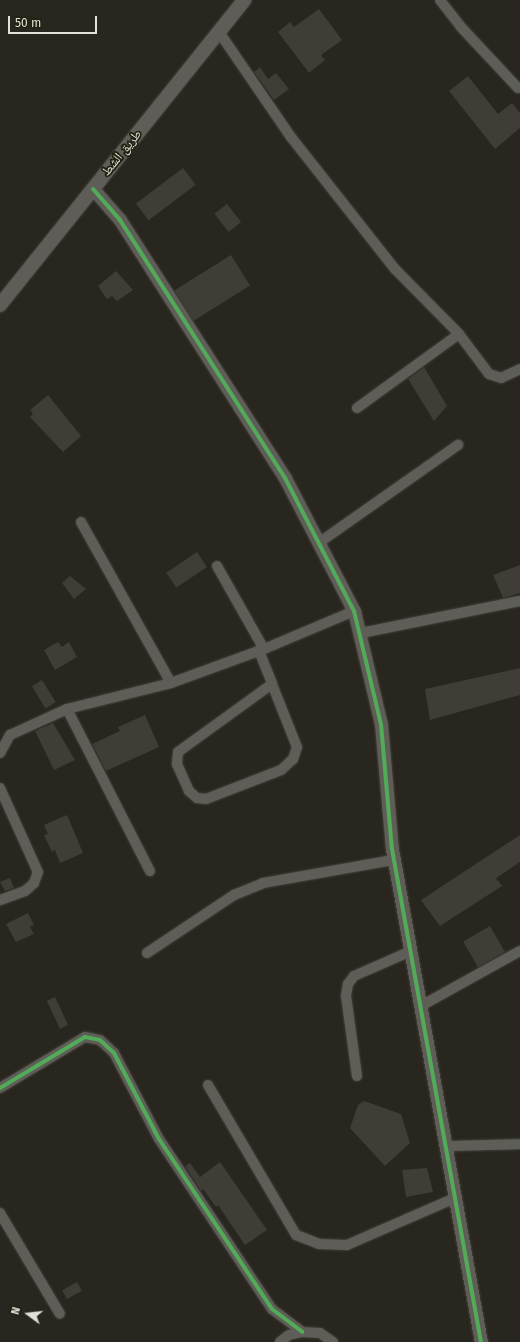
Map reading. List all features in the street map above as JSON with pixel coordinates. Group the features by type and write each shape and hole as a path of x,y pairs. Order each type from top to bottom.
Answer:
{"main road":[{"name":"طريق الشط","path":"0,305 244,0"}],"street":[{"path":"440,0 460,26 518,88"},
{"path":"218,32 291,136 395,269 459,334 489,374 501,378 520,369"},
{"path":"93,189 120,220 285,478 320,542 354,611 361,633 381,724 394,860 481,1342"},
{"path":"357,408 459,334"},
{"path":"320,542 458,445"},
{"path":"81,522 171,683"},
{"path":"217,566 262,650 272,684 297,747 293,759 281,770 206,799 196,798 189,791 177,764 178,752 272,684"},
{"path":"361,633 520,601"},
{"path":"0,753 10,735 67,709 171,683 262,650 354,611"},
{"path":"67,709 150,871"},
{"path":"0,788 38,872 34,883 25,891 0,900"},
{"path":"147,953 234,895 263,883 394,860"},
{"path":"357,1076 346,996 348,984 354,976 411,951"},
{"path":"421,1006 520,951"},
{"path":"0,1088 85,1037 100,1040 114,1053 159,1139 272,1308 302,1332"},
{"path":"208,1085 296,1234 319,1244 347,1245 455,1198"},
{"path":"446,1146 520,1144"},
{"path":"0,1212 60,1314"},
{"path":"280,1342 289,1335 302,1332 320,1333 334,1342"}],"building":[{"path":"319,9 342,40 321,55 325,60 309,73 278,32 290,22 294,27"},
{"path":"260,67 268,79 276,73 289,89 274,100 254,72"},
{"path":"468,76 498,114 512,103 520,113 520,128 495,149 449,91"},
{"path":"183,168 196,185 149,220 136,204"},
{"path":"227,204 241,222 229,232 214,214"},
{"path":"231,255 250,286 193,321 174,291"},
{"path":"116,271 133,290 117,301 112,296 107,299 98,286"},
{"path":"424,367 447,406 434,421 408,379"},
{"path":"48,395 81,436 63,452 30,417 33,414 30,410"},
{"path":"197,552 207,567 176,588 166,573"},
{"path":"520,565 520,593 503,598 493,575"},
{"path":"70,576 86,589 74,599 62,583"},
{"path":"58,642 62,647 69,642 77,657 55,670 44,650"},
{"path":"520,668 520,695 430,720 425,689"},
{"path":"42,680 56,702 46,708 32,686"},
{"path":"145,715 159,747 106,771 92,744 120,731 118,727"},
{"path":"53,723 75,760 54,770 35,731"},
{"path":"67,815 83,853 60,863 55,850 52,852 44,835 48,834 44,825"},
{"path":"520,835 520,862 496,878 502,886 440,926 421,900"},
{"path":"10,878 14,888 5,891 0,882"},
{"path":"28,913 34,925 30,927 34,934 16,942 6,924"},
{"path":"490,926 505,952 478,967 463,942"},
{"path":"55,997 68,1025 60,1029 47,1001"},
{"path":"364,1101 401,1114 410,1143 385,1166 350,1128 358,1105"},
{"path":"220,1162 267,1230 245,1245 218,1205 216,1207 203,1189 201,1191 185,1166 190,1163 200,1177"},
{"path":"427,1168 433,1192 406,1197 402,1170"},
{"path":"77,1282 82,1291 67,1299 62,1290"}],"cycle path":[{"path":"93,189 120,220 285,478 354,611 381,724 392,849 481,1342"},
{"path":"0,1088 85,1037 100,1040 114,1053 159,1139 272,1309 302,1332"}]}
